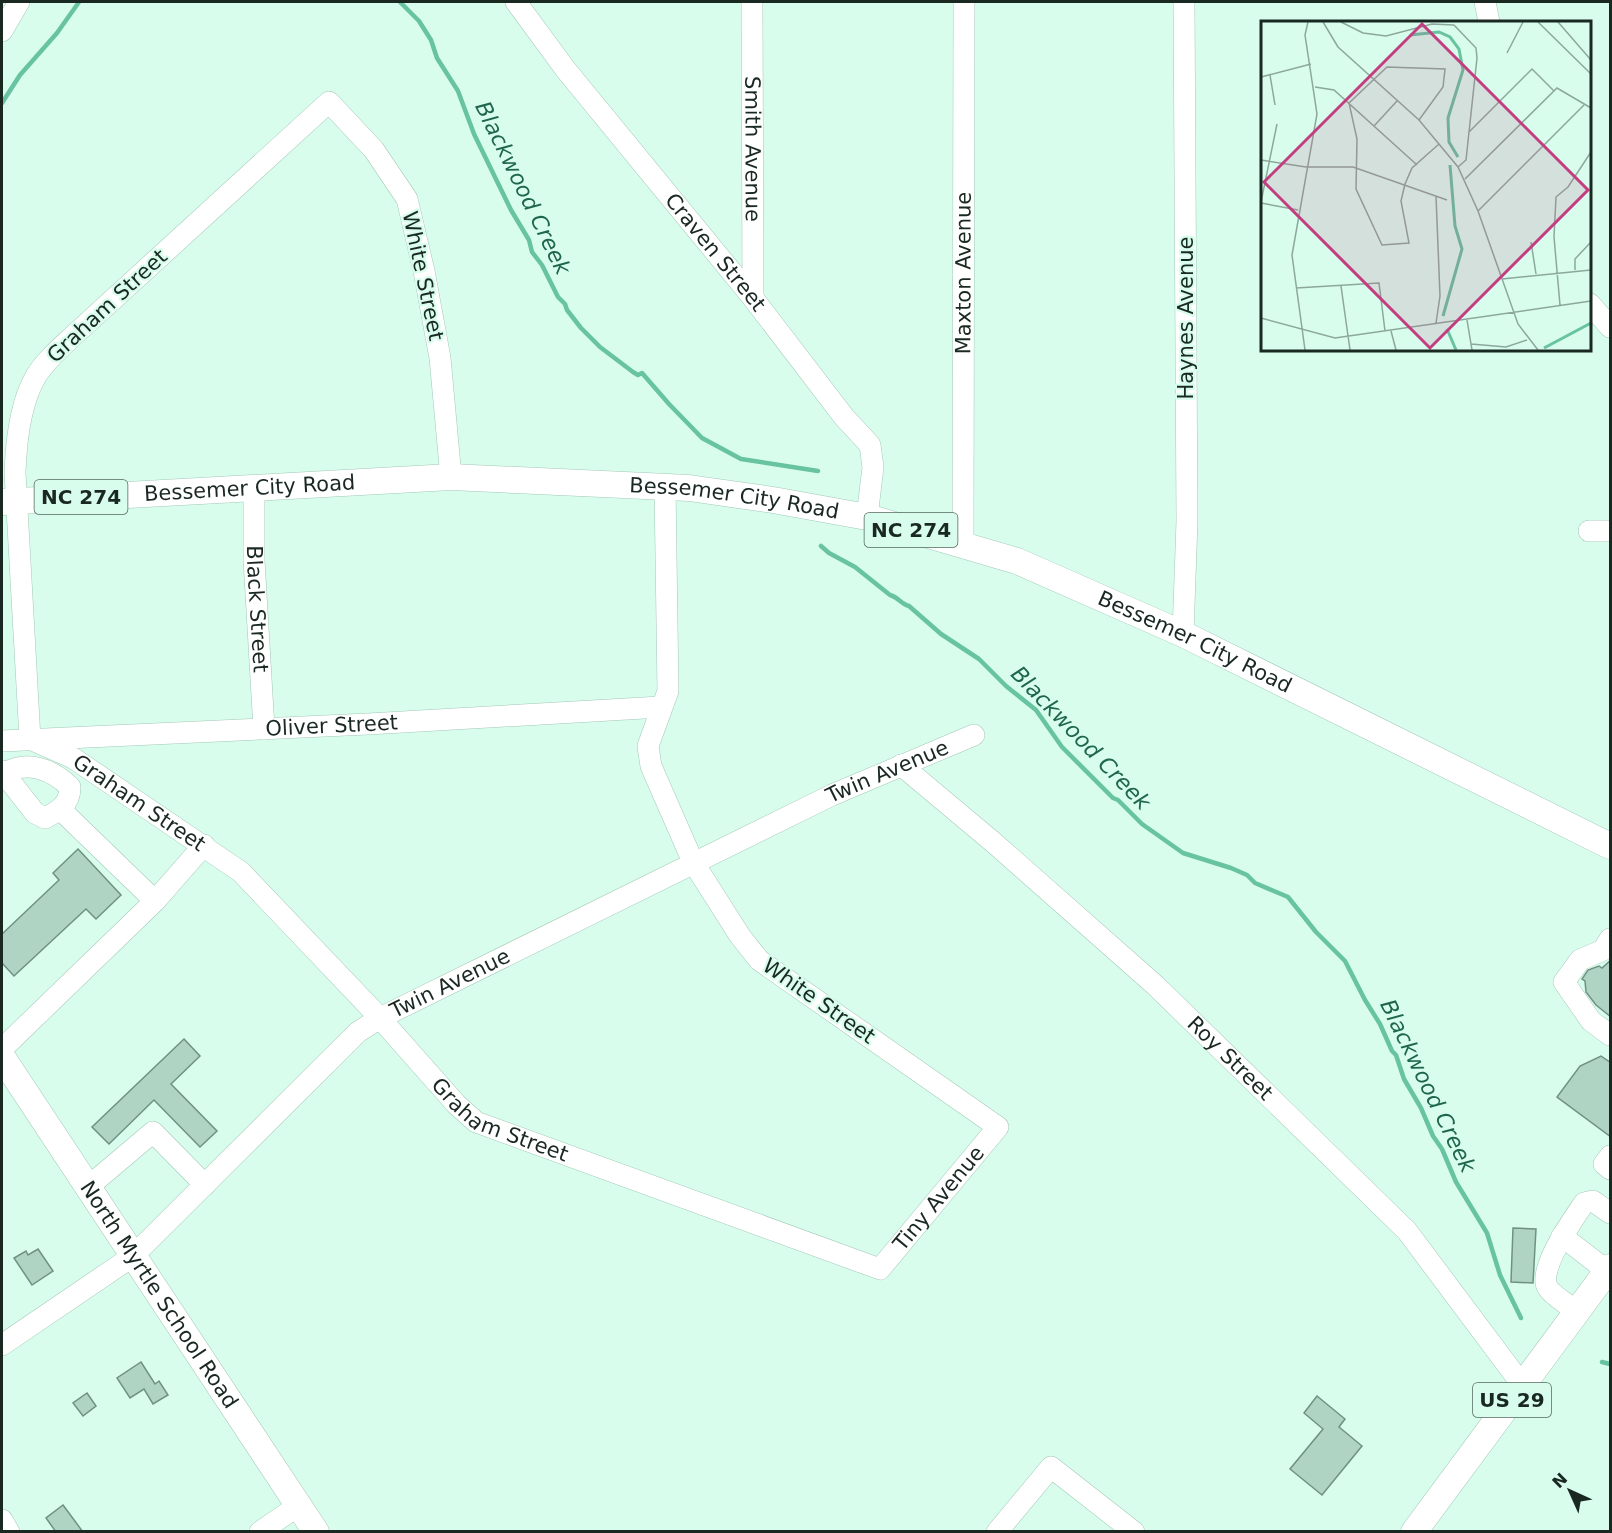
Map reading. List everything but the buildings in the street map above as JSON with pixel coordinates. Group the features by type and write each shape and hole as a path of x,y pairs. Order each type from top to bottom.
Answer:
{"main road":[{"name":"Bessemer City Road","path":"9,502 451,477 723,492 867,517 1017,561 1183,634 1611,846"},
{"name":"North Myrtle School Road","path":"2,1057 316,1532"},
{"name":"US 29","path":"1414,1532 1609,1269"}],"street":[{"path":"2,31 19,2"},
{"name":"Craven Street","path":"516,2 566,70 753,298 844,417 870,445 873,467 867,517"},
{"name":"Smith Avenue","path":"752,2 753,298"},
{"name":"Maxton Avenue","path":"963,545 964,2"},
{"name":"Haynes Avenue","path":"1183,634 1187,521 1184,2"},
{"path":"1485,2 1490,21"},
{"name":"White Street","path":"329,102 374,150 407,200 424,271 440,358 451,477"},
{"name":"Graham Street","path":"329,102 46,363 35,377 16,434 15,473 9,502 30,739 73,758 241,872 380,1018 456,1104 476,1122 880,1269"},
{"path":"1591,305 1611,327"},
{"name":"Black Street","path":"254,487 254,560 264,729"},
{"name":"White Street","path":"665,487 668,691 648,746 651,766 693,862 759,960 998,1127"},
{"path":"1589,531 1611,531"},
{"name":"Oliver Street","path":"2,741 661,707"},
{"name":"Twin Avenue","path":"2,1345 133,1256 358,1032 380,1018 832,795 974,735"},
{"name":"Roy Street","path":"901,765 993,842 1155,985 1407,1231 1523,1386"},
{"path":"23,766 49,771 70,787 70,796 62,810 45,818 35,813 3,772 23,766"},
{"path":"62,810 155,901"},
{"path":"2,1049 155,901 204,845"},
{"path":"1611,939 1603,950 1580,960 1564,982 1591,1021 1611,1035"},
{"name":"Tiny Avenue","path":"880,1269 998,1127"},
{"path":"88,1187 153,1132 205,1185"},
{"path":"1611,1155 1604,1164 1611,1168"},
{"path":"1577,1312 1547,1288 1545,1278 1558,1242 1584,1203 1593,1201 1611,1213"},
{"path":"1562,1236 1609,1269"},
{"path":"997,1532 1051,1467 1134,1532"},
{"path":"260,1532 298,1505"},
{"path":"2,1520 9,1532"}],"waterway":[{"name":"Blackwood Creek","path":"2,103 20,75 57,33 79,2"},
{"name":"Blackwood Creek","path":"400,2 419,21 431,40 437,58 458,91 474,134 511,210 529,240 532,252 542,265 558,297 581,328 600,347 633,372 638,375 642,373 702,438 741,459 818,471"},
{"name":"Blackwood Creek","path":"821,546 855,567 890,595 909,606 941,634 979,659 1006,686 1036,710 1062,747 1142,824 1183,853 1231,868 1247,875 1255,883 1288,897 1316,932 1345,961 1380,1024 1396,1055 1404,1079 1442,1149 1456,1182 1487,1233 1500,1275 1521,1318"},
{"name":"Blackwood Creek","path":"1602,1362 1610,1364"}]}
